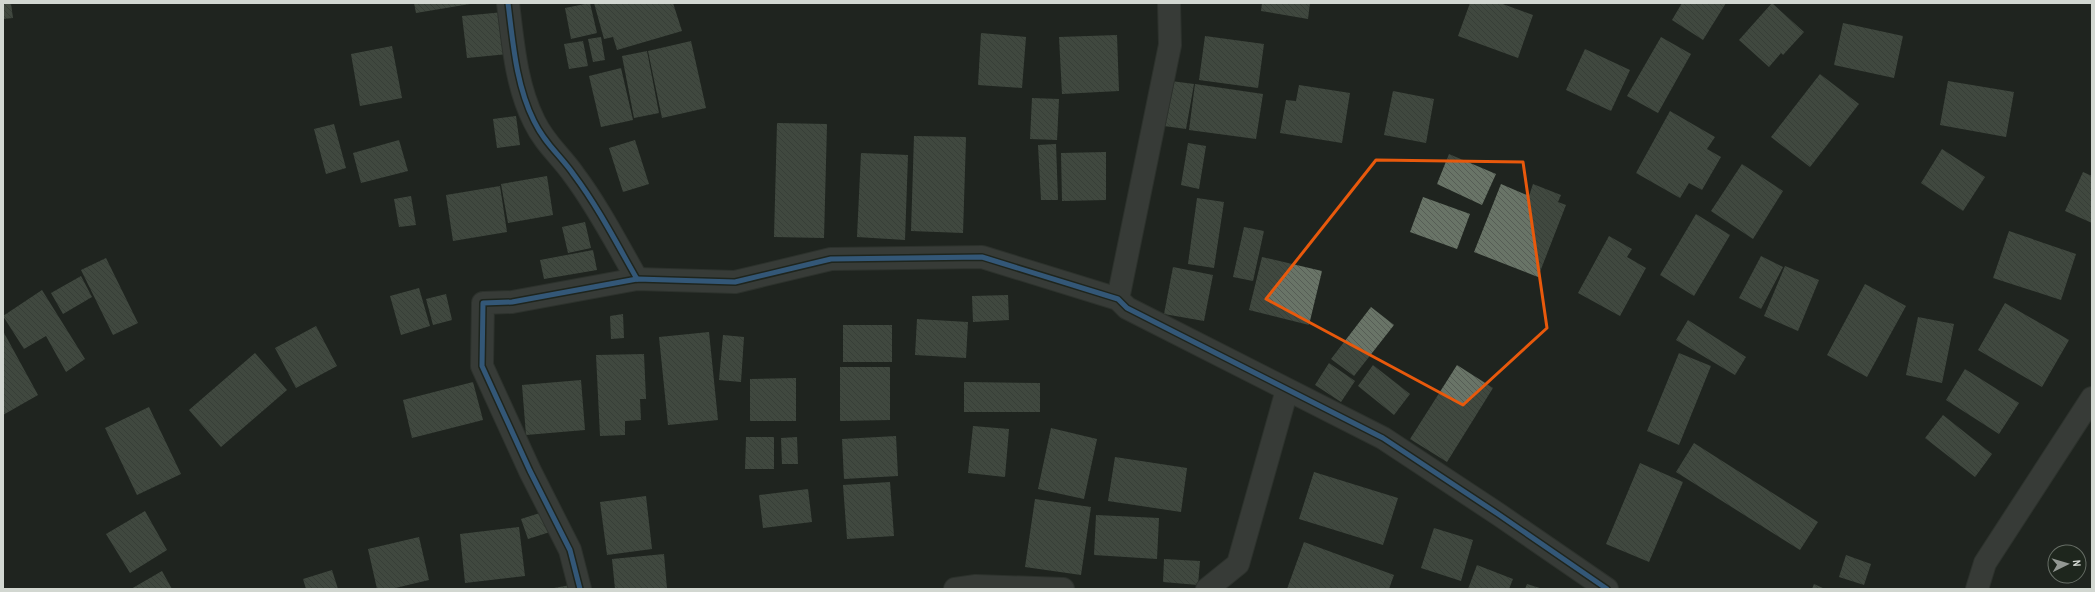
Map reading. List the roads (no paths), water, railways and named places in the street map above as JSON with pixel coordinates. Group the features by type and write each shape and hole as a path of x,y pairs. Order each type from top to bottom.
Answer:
{"street":[{"path":"508,3 516,69 534,120 547,144 574,174 602,218 637,279"},
{"path":"1118,299 1170,45 1169,3"},
{"path":"580,589 570,550 530,471 482,366 483,303 512,302 637,279 734,282 831,259 982,257 1118,299 1127,308 1383,438 1498,514 1606,589"},
{"path":"1207,589 1238,564 1287,390"},
{"path":"1977,589 1985,563 2092,398"},
{"path":"955,589 976,586 1062,589"}]}
